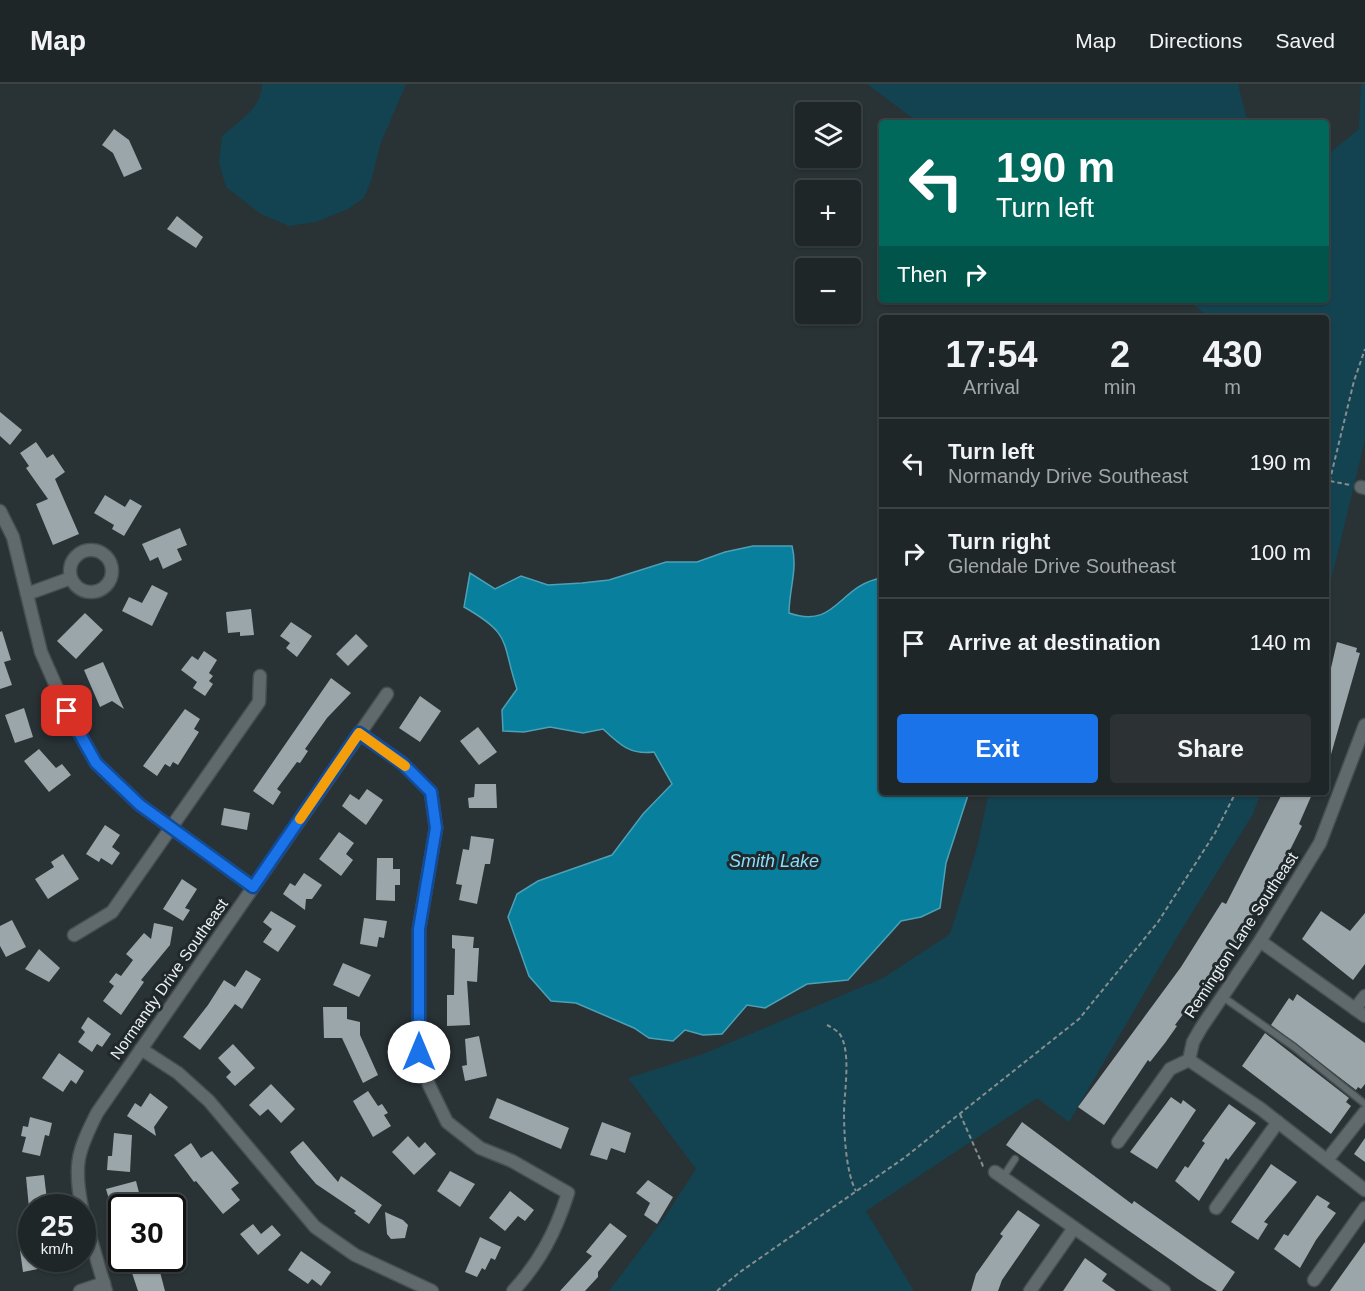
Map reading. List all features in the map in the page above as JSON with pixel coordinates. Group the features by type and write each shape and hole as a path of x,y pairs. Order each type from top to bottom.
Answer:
{"street":[{"path":"0,511 13,537 41,652 67,711 96,763 140,805 253,887"},
{"path":"27,594 72,578"},
{"path":"74,935 112,912 259,702 260,676"},
{"name":"Normandy Drive Southeast","path":"79,1194 79,1150 97,1113 387,694"},
{"name":"Remington Lane Southeast","path":"1189,1060 1193,1042 1320,843 1365,725"},
{"path":"359,733 402,763 431,792 436,828 419,929 419,1052 429,1085 447,1122 455,1129 480,1148 512,1161 568,1193 557,1226 532,1270 513,1291"},
{"path":"1353,761 1365,766"},
{"path":"1260,940 1360,1013 1365,996"},
{"path":"141,1049 178,1073 209,1101 315,1227 355,1255 432,1291"},
{"path":"1118,1142 1170,1069 1189,1060 1278,1122 1365,1190"},
{"path":"1327,1160 1365,1112"},
{"path":"1216,1208 1278,1122"},
{"path":"999,1175 1164,1291"},
{"path":"1314,1280 1365,1208"},
{"path":"1029,1291 1074,1228"},
{"name":"Normandy Drive Southeast","path":"96,1256 105,1287"},
{"path":"80,1291 105,1287"}],"lane":[{"path":"1223,997 1294,1047 1365,1104"},
{"path":"999,1175 1015,1159"}],"path":[{"path":"1329,485 1354,381 1365,349"},
{"path":"1330,481 1363,488"},
{"path":"717,1291 740,1272 856,1191 960,1114 1079,1019 1158,922 1215,833 1234,795"},
{"path":"827,1025 839,1033 842,1042 846,1075 844,1112 849,1174 856,1191"},
{"path":"960,1114 982,1166"}],"shaded area":[{"path":"262,84 406,84 380,145 372,178 364,198 348,209 316,222 289,226 261,214 226,187 219,163 222,136 253,108 261,93"},
{"path":"867,84 1238,84 1247,120 915,120"},
{"path":"1361,84 1365,84 1365,440 1329,589 1329,315 1206,315 1192,303 1329,303 1329,154 1359,129"},
{"path":"988,795 1260,795 1253,814 1177,937 1069,1122 1037,1098 866,1211 914,1291 609,1291 664,1218 696,1169 628,1078 703,1054 883,978 950,934 976,851"}],"water":[{"name":"Smith Lake","path":"753,546 792,546 794,571 789,613 805,617 818,616 828,611 867,582 879,579 879,795 968,795 946,863 940,908 921,917 901,921 848,980 807,984 765,1008 747,1005 722,1034 703,1035 685,1030 673,1041 649,1038 634,1028 576,1003 551,1001 529,976 508,917 517,894 538,881 612,855 643,814 672,784 654,752 638,752 626,748 603,729 583,733 550,727 524,732 503,731 502,710 517,689 506,649 503,640 491,625 464,607 470,573 495,589 521,576 548,585 582,583 609,580 666,562 697,562 725,552"}],"building":[{"path":"114,129 129,140 142,169 124,177 113,153 102,145"},
{"path":"177,216 203,237 196,248 167,229"},
{"path":"0,412 22,430 10,445 0,436"},
{"path":"36,442 47,458 53,454 65,472 55,479 79,534 53,545 36,504 48,499 26,468 29,466 20,453"},
{"path":"105,495 125,507 130,499 142,506 124,536 112,529 114,525 94,513"},
{"path":"180,528 187,545 177,549 182,560 163,569 158,557 150,561 142,544"},
{"path":"152,585 168,593 152,626 122,611 129,597 142,603"},
{"path":"251,609 254,635 240,636 240,632 228,633 226,612"},
{"path":"85,613 103,630 76,659 57,641"},
{"path":"291,622 312,636 297,657 286,648 290,643 280,636"},
{"path":"2,631 11,660 4,662 12,685 0,689 0,632"},
{"path":"356,634 368,646 348,666 336,654"},
{"path":"1337,642 1357,648 1356,652 1360,653 1329,762 1329,667 1331,668"},
{"path":"204,651 217,660 209,673 213,676 209,681 213,684 205,696 193,688 197,682 181,670 192,656 198,660"},
{"path":"103,662 124,709 112,701 100,707 84,670"},
{"path":"331,678 351,693 327,718 305,749 308,751 300,763 297,762 277,789 281,792 273,805 253,791"},
{"path":"420,696 441,711 420,742 399,728"},
{"path":"24,708 33,737 15,743 5,715"},
{"path":"185,709 200,719 194,729 199,732 178,765 173,762 170,767 165,764 157,776 143,766"},
{"path":"478,727 497,752 479,765 460,741"},
{"path":"39,749 56,768 62,764 71,775 49,792 24,761"},
{"path":"475,784 496,784 497,808 469,808 468,798 474,797"},
{"path":"367,789 383,800 366,825 342,806 350,794 359,800"},
{"path":"1281,795 1312,795 1299,824 1302,826 1291,848 1235,945 1175,1025 1177,1026 1165,1043 1150,1062 1148,1060 1104,1125 1078,1107 1181,967 1222,902 1226,904"},
{"path":"224,808 250,813 247,830 221,825"},
{"path":"105,825 120,835 112,847 120,853 112,865 101,858 99,862 86,854"},
{"path":"339,832 354,843 346,854 353,860 341,876 319,859"},
{"path":"471,836 494,839 490,864 485,864 477,904 459,900 462,885 456,884 463,849 469,850"},
{"path":"63,854 79,879 48,899 35,879 54,867 51,862"},
{"path":"377,858 393,858 393,869 400,869 400,885 395,885 395,901 376,900"},
{"path":"304,873 322,885 312,899 306,899 305,910 283,894 290,883 295,886"},
{"path":"182,879 197,889 185,908 190,910 183,921 163,909"},
{"path":"271,911 296,926 278,952 263,942 272,929 263,922"},
{"path":"1321,911 1350,931 1365,913 1365,964 1353,980 1302,939"},
{"path":"364,918 387,921 384,938 379,937 377,947 360,944"},
{"path":"12,920 26,947 6,957 0,946 0,926"},
{"path":"154,923 173,927 170,945 141,980 144,982 121,1015 103,1001 114,986 109,982 116,973 121,976 133,960 126,954 144,933 151,939"},
{"path":"452,935 474,937 473,948 479,948 477,982 467,981 470,1025 447,1026 447,995 454,995 455,949 452,948"},
{"path":"39,949 60,968 49,982 25,969"},
{"path":"343,963 371,975 359,997 333,985"},
{"path":"246,970 261,979 242,1009 235,1004 200,1050 183,1037 224,980 235,987"},
{"path":"1297,994 1365,1043 1365,1084 1361,1089 1358,1087 1356,1090 1271,1025 1289,998 1293,1001"},
{"path":"323,1007 347,1007 347,1019 360,1022 360,1035 378,1075 363,1083 342,1038 324,1038"},
{"path":"88,1017 111,1034 102,1047 97,1044 92,1052 78,1042 85,1032 81,1028"},
{"path":"1265,1033 1349,1098 1346,1102 1351,1106 1331,1134 1242,1066"},
{"path":"479,1036 487,1076 465,1081 462,1066 467,1065 465,1039"},
{"path":"233,1044 255,1068 235,1086 226,1077 231,1072 218,1058"},
{"path":"59,1053 84,1071 76,1084 71,1080 63,1092 42,1078"},
{"path":"271,1084 295,1109 281,1123 268,1109 260,1116 249,1105"},
{"path":"368,1091 378,1106 382,1104 388,1113 384,1115 391,1126 373,1137 353,1101"},
{"path":"150,1093 168,1107 154,1127 156,1136 127,1116 135,1103 141,1107"},
{"path":"1171,1097 1181,1104 1183,1100 1196,1110 1157,1169 1130,1152"},
{"path":"497,1098 569,1128 561,1149 489,1118"},
{"path":"1229,1104 1256,1123 1228,1160 1226,1158 1199,1201 1175,1181 1185,1166 1188,1168 1205,1143 1202,1141"},
{"path":"30,1117 52,1123 49,1136 45,1135 40,1156 22,1152 26,1137 21,1136 23,1126 28,1127"},
{"path":"602,1122 631,1133 625,1153 611,1148 607,1160 590,1155"},
{"path":"1022,1122 1132,1204 1134,1201 1235,1272 1222,1291 1217,1291 1198,1279 1006,1145"},
{"path":"114,1133 132,1135 130,1172 107,1170 108,1156 112,1156"},
{"path":"408,1136 419,1148 425,1142 436,1154 414,1175 392,1152"},
{"path":"1365,1138 1365,1162 1354,1154"},
{"path":"303,1141 338,1182 341,1176 382,1205 369,1224 354,1213 356,1211 316,1184 298,1163 290,1152"},
{"path":"191,1143 201,1158 212,1151 239,1183 231,1189 240,1200 223,1214 196,1181 194,1182 174,1155"},
{"path":"1271,1164 1297,1182 1264,1222 1268,1224 1258,1240 1231,1222"},
{"path":"450,1171 475,1184 460,1207 437,1191"},
{"path":"44,1175 46,1194 28,1194 26,1177"},
{"path":"648,1180 673,1197 657,1224 644,1215 650,1203 636,1193"},
{"path":"136,1181 139,1194 108,1194 108,1196 106,1189"},
{"path":"510,1191 534,1210 525,1221 518,1216 505,1231 489,1218"},
{"path":"1317,1195 1330,1203 1327,1207 1336,1213 1316,1240 1300,1268 1274,1249 1284,1234 1288,1236"},
{"path":"1018,1210 1040,1225 1002,1280 998,1291 971,1291 976,1274 1003,1236 1000,1234"},
{"path":"385,1212 403,1220 408,1225 405,1238 391,1239 387,1234"},
{"path":"610,1223 627,1236 598,1272 598,1277 585,1291 560,1291 592,1256 586,1252"},
{"path":"253,1224 261,1234 272,1225 281,1235 258,1255 240,1234"},
{"path":"480,1237 501,1247 495,1260 491,1258 485,1270 482,1268 477,1277 465,1272"},
{"path":"1365,1242 1365,1291 1330,1291"},
{"path":"301,1251 331,1272 321,1286 312,1279 308,1284 288,1270"},
{"path":"1085,1258 1107,1274 1102,1281 1116,1291 1063,1291"},
{"path":"132,1272 160,1272 165,1291 138,1291"}],"slow traffic":[{"path":"300,819 359,733 405,766"}],"route":[{"path":"67,711 96,763 140,805 253,887 359,733 402,763 431,792 436,828 419,929 419,1052"}]}
